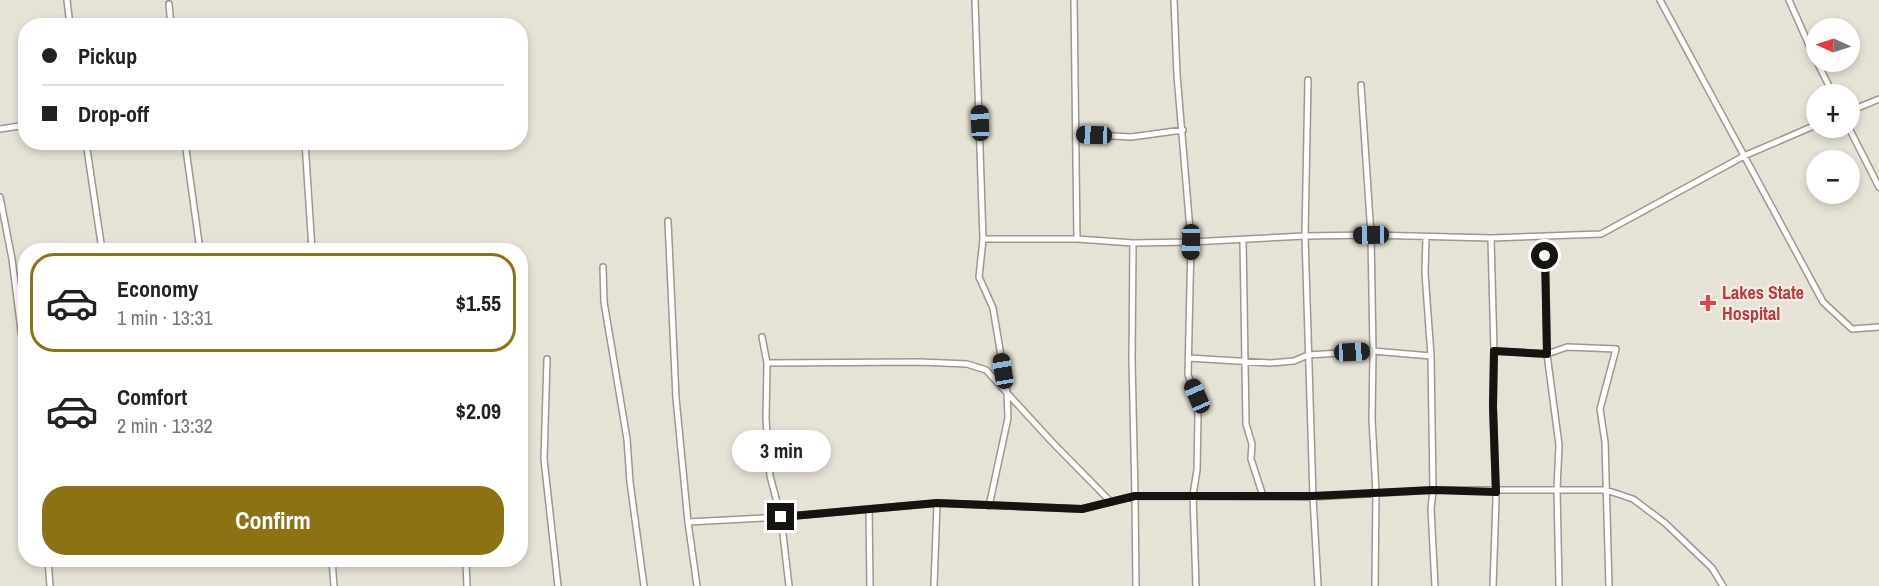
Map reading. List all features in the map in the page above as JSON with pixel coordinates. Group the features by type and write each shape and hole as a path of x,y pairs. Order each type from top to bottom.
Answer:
{"street":[{"path":"67,0 69,18"},
{"path":"975,0 983,240 979,277 993,308 1008,418 989,506"},
{"path":"1074,0 1077,239"},
{"path":"1174,0 1177,75 1191,242 1188,375 1197,396 1198,416 1197,470 1193,495 1196,586"},
{"path":"1660,0 1823,302 1852,329 1879,327"},
{"path":"1789,0 1806,37"},
{"path":"169,4 170,18"},
{"path":"1308,80 1305,236 1318,586"},
{"path":"1360,85 1371,235 1372,419 1376,492 1375,586"},
{"path":"1860,107 1879,99"},
{"path":"0,129 18,126"},
{"path":"983,240 1077,239 1133,243 1305,236 1491,238 1601,234 1744,156 1806,129"},
{"path":"1076,134 1131,136 1183,130"},
{"path":"1854,138 1879,188"},
{"path":"87,150 101,243"},
{"path":"185,150 199,243"},
{"path":"306,150 312,243"},
{"path":"0,197 18,307"},
{"path":"668,221 676,398 688,522 697,586"},
{"path":"1545,236 1547,354 1560,445 1557,489 1559,586"},
{"path":"1426,237 1425,273 1431,357 1433,490 1431,509 1435,586"},
{"path":"1491,238 1496,492 1493,586"},
{"path":"1243,240 1246,424 1252,444 1251,459 1263,496"},
{"path":"1133,243 1132,360 1136,586"},
{"path":"603,267 604,303 627,439 630,482 644,586"},
{"path":"762,337 767,363 766,419 770,476 781,517 789,586"},
{"path":"1494,351 1547,354 1567,347 1616,349 1600,409 1605,442 1609,586"},
{"path":"1189,358 1270,363 1294,361 1308,355 1373,351 1431,357"},
{"path":"547,359 544,459 558,586"},
{"path":"767,363 920,362 967,364 986,370 1111,502"},
{"path":"688,522 781,517 937,503 1082,509 1135,496 1313,496 1433,490 1496,492 1557,489 1606,490 1633,499 1665,523 1712,568 1722,586"},
{"path":"934,586 937,503"},
{"path":"869,509 870,586"},
{"path":"49,567 50,586"},
{"path":"333,567 334,586"},
{"path":"466,567 467,586"}],"place":[{"name":"Lakes State Hospital","path":"1708,303"}],"route":[{"path":"781,517 937,503 1082,509 1135,496 1313,496 1433,490 1496,492 1494,351 1547,354 1545,256"}]}
